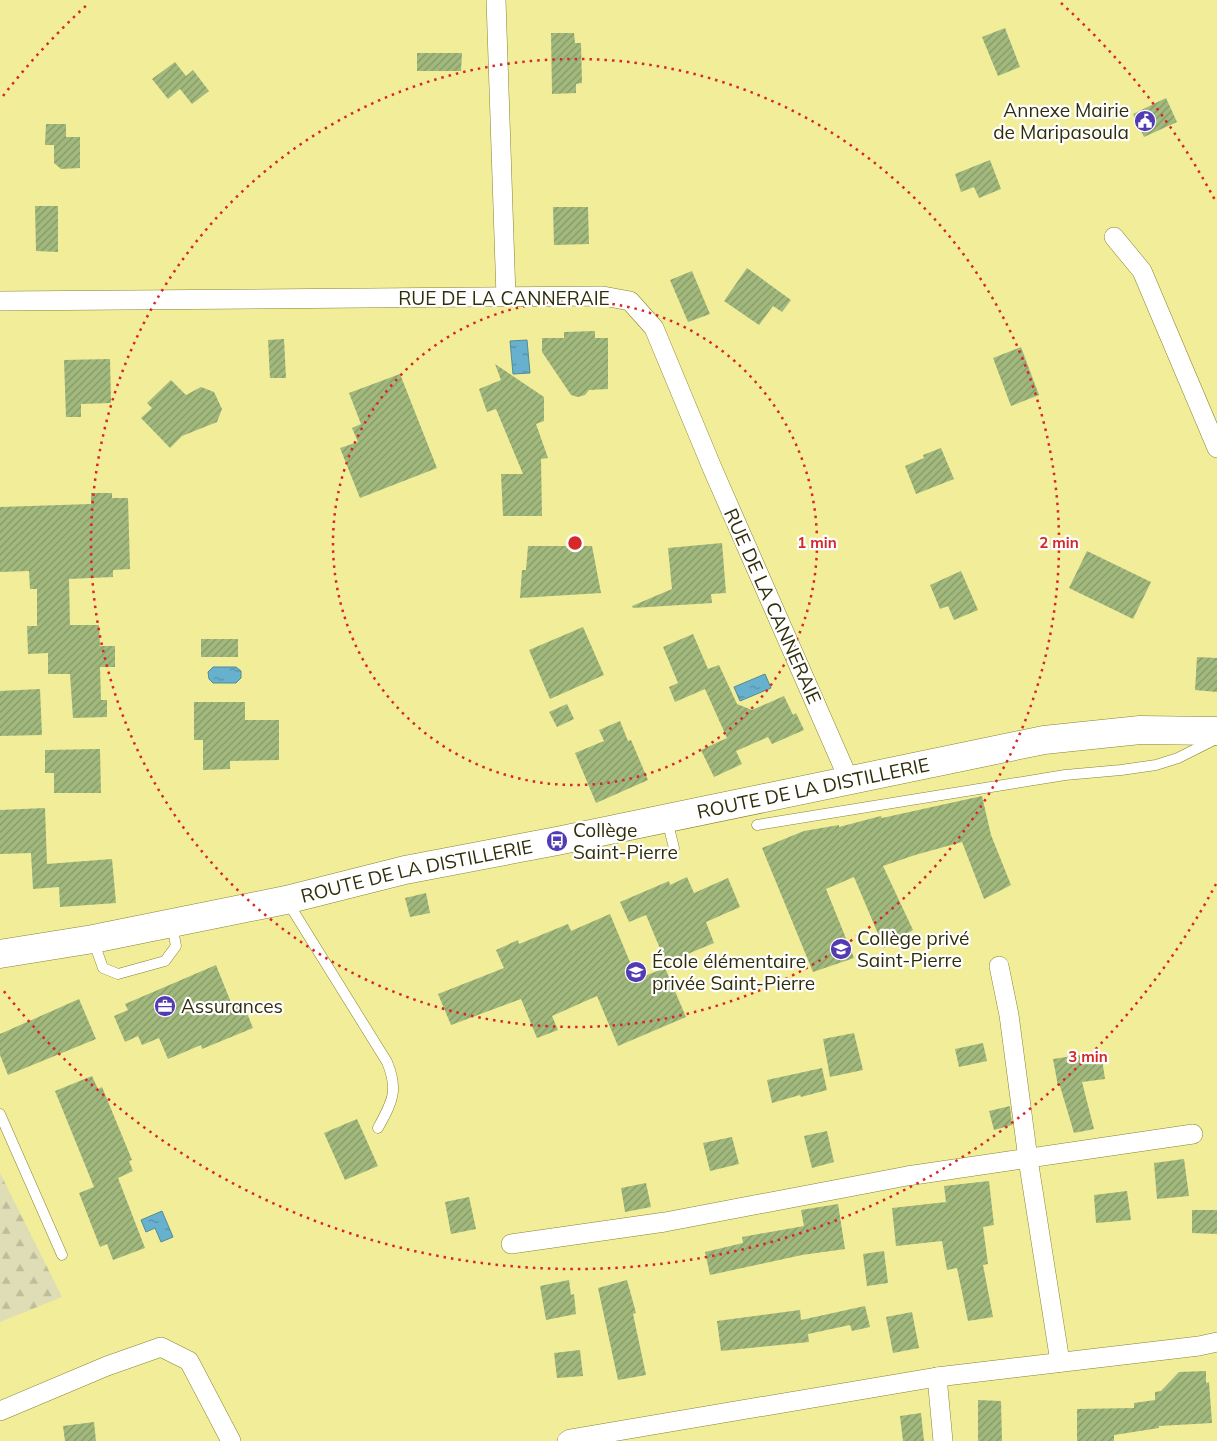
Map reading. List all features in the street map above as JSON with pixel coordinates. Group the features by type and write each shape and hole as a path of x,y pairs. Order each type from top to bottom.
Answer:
{"street":[{"path":"496,0 506,296"},
{"path":"1114,237 1142,271 1217,448"},
{"name":"RUE DE LA CANNERAIE","path":"0,301 506,296 603,296 630,301 654,328 713,470 849,780"},
{"name":"ROUTE DE LA DISTILLERIE","path":"0,954 93,939 286,900 405,870 558,841 1044,740 1140,730 1217,731"},
{"path":"999,966 1009,1015 1028,1159 1060,1362"},
{"path":"511,1244 665,1222 907,1176 1193,1134"},
{"path":"567,1441 937,1377 1199,1346 1217,1342"},
{"path":"0,1411 107,1366 161,1347 189,1361 231,1441"},
{"path":"937,1377 943,1441"}],"lane":[{"path":"757,825 1065,775 1156,765 1178,758 1217,738"},
{"path":"667,818 674,848"},
{"path":"286,900 387,1062 393,1077 392,1101 378,1128"},
{"path":"93,939 103,968 118,974 164,961 176,946 172,923"},
{"path":"0,1114 62,1255"}],"green space":[{"path":"0,1173 62,1297 0,1322"}],"water":[{"path":"527,340 530,373 513,374 510,341"},
{"path":"213,667 236,667 241,671 241,678 236,683 213,683 209,679 208,672"},
{"path":"765,674 771,688 740,701 734,687"},
{"path":"162,1211 173,1237 161,1242 155,1228 146,1232 141,1220"}],"building":[{"path":"1005,28 1020,67 998,76 982,37"},
{"path":"551,33 574,33 575,43 581,43 582,83 576,84 576,93 552,94"},
{"path":"417,53 462,53 461,71 417,71"},
{"path":"175,62 186,76 193,70 209,91 192,104 180,89 168,99 152,79"},
{"path":"1166,98 1177,122 1144,137 1133,114"},
{"path":"46,124 66,124 66,137 80,137 80,168 61,169 54,163 54,145 45,145"},
{"path":"990,160 1001,189 979,198 974,187 961,192 955,174"},
{"path":"35,206 58,206 58,252 36,251"},
{"path":"553,207 588,207 589,244 554,245"},
{"path":"747,268 791,300 782,312 773,306 759,325 724,301"},
{"path":"692,271 710,314 688,322 670,280"},
{"path":"595,331 595,338 608,338 608,389 589,390 585,395 578,397 571,395 542,352 542,338 564,338 564,332"},
{"path":"284,339 286,378 270,378 268,340"},
{"path":"1021,347 1039,395 1011,406 993,358"},
{"path":"110,359 111,403 81,404 81,417 66,417 64,360"},
{"path":"495,364 544,397 544,421 536,424 548,458 541,459 542,516 503,516 501,474 523,474 496,409 487,412 479,389 501,380"},
{"path":"400,374 437,468 360,498 340,448 358,442 352,428 361,424 349,393"},
{"path":"171,380 186,395 201,387 214,392 222,409 217,422 182,436 170,448 141,418 152,408 147,403"},
{"path":"941,448 954,479 916,494 905,466 924,458 923,455"},
{"path":"91,493 112,493 112,498 128,498 130,569 113,570 113,577 69,579 70,625 99,625 100,646 115,646 115,667 100,667 101,700 107,700 107,717 73,718 70,674 48,674 48,653 28,654 27,626 37,626 37,589 30,589 29,571 0,572 0,507 91,504"},
{"path":"722,543 726,593 711,594 712,603 633,608 632,606 672,589 668,548"},
{"path":"528,546 592,546 601,593 520,598 522,570 526,570"},
{"path":"1087,551 1151,582 1133,619 1069,588"},
{"path":"961,571 978,610 954,620 948,606 940,609 930,585"},
{"path":"583,627 604,675 550,699 529,650"},
{"path":"693,634 708,669 719,665 737,704 752,710 784,696 793,715 796,713 804,730 772,744 768,737 736,751 742,764 714,777 701,750 727,738 705,689 675,702 669,687 678,683 663,647"},
{"path":"201,639 238,639 238,657 201,657"},
{"path":"1197,657 1217,658 1217,692 1195,690"},
{"path":"40,689 42,735 0,736 0,691"},
{"path":"194,702 245,702 245,720 279,720 279,760 230,761 230,769 203,770 203,740 194,740"},
{"path":"567,704 574,719 557,727 549,712"},
{"path":"620,721 628,741 631,740 648,780 596,803 575,753 604,741 599,730"},
{"path":"100,749 101,793 54,793 54,773 45,773 45,750"},
{"path":"982,796 991,835 1011,885 984,899 962,842 883,866 913,930 884,948 854,877 826,889 854,958 813,972 762,848 804,831 839,825 839,827 881,816 882,818"},
{"path":"45,808 47,864 112,859 116,903 60,907 59,887 33,889 31,853 0,854 0,810"},
{"path":"687,877 694,893 728,878 740,907 706,922 714,943 666,963 646,915 629,922 620,902 669,881 670,885"},
{"path":"426,893 430,913 410,917 405,898"},
{"path":"610,914 637,979 665,968 686,1017 618,1046 597,996 552,1016 558,1030 537,1038 521,999 451,1025 438,994 504,968 496,950 518,940 519,944 568,924 571,931"},
{"path":"216,965 232,1005 242,1001 253,1028 202,1049 201,1045 168,1059 159,1038 142,1045 138,1036 125,1042 114,1016 128,1010 125,1004"},
{"path":"79,999 96,1039 8,1075 0,1055 0,1034"},
{"path":"854,1033 863,1070 830,1077 823,1039"},
{"path":"983,1043 987,1061 959,1067 955,1049"},
{"path":"1101,1052 1105,1079 1082,1082 1094,1129 1074,1133 1060,1086 1058,1086 1053,1059"},
{"path":"822,1068 827,1090 772,1103 767,1080"},
{"path":"92,1076 98,1089 102,1087 132,1160 129,1161 133,1171 118,1178 145,1248 113,1260 107,1244 100,1247 79,1193 94,1187 55,1091"},
{"path":"1010,1106 1012,1125 994,1130 989,1111"},
{"path":"357,1119 378,1166 345,1180 324,1133"},
{"path":"827,1131 834,1162 812,1168 804,1136"},
{"path":"732,1137 739,1164 710,1171 703,1143"},
{"path":"1184,1159 1189,1196 1157,1199 1154,1163"},
{"path":"989,1181 994,1225 983,1227 988,1264 983,1265 993,1317 968,1321 957,1268 947,1270 942,1241 896,1246 892,1208 946,1202 944,1186"},
{"path":"646,1183 651,1207 625,1212 621,1188"},
{"path":"1127,1191 1131,1220 1096,1223 1094,1195"},
{"path":"469,1197 476,1229 451,1234 445,1202"},
{"path":"838,1204 845,1249 802,1255 710,1275 705,1252 743,1243 742,1237 804,1226 801,1210"},
{"path":"1192,1210 1217,1210 1217,1234 1192,1233"},
{"path":"884,1251 888,1283 867,1286 863,1254"},
{"path":"569,1280 571,1295 574,1294 576,1314 546,1320 540,1286"},
{"path":"627,1280 636,1313 633,1314 646,1375 618,1380 598,1288"},
{"path":"865,1306 870,1327 852,1331 850,1325 808,1334 809,1342 721,1351 717,1321 800,1310 801,1320"},
{"path":"912,1312 919,1348 893,1353 886,1317"},
{"path":"580,1350 583,1376 557,1378 554,1353"},
{"path":"1206,1371 1206,1383 1209,1382 1212,1423 1159,1426 1159,1428 1114,1435 1114,1441 1077,1441 1077,1409 1134,1408 1134,1403 1155,1400 1155,1392 1161,1391 1179,1372"},
{"path":"978,1400 1001,1401 1002,1441 978,1441"},
{"path":"921,1413 924,1441 903,1441 900,1416"},
{"path":"94,1422 96,1441 65,1441 63,1426"}],"place":[{"name":"Annexe Mairie de Maripasoula","path":"1145,121"},
{"name":"Collège Saint-Pierre","path":"557,841"},
{"name":"Collège privé Saint-Pierre","path":"841,949"},
{"name":"École élémentaire privée Saint-Pierre","path":"636,972"},
{"name":"Assurances","path":"165,1006"}]}
